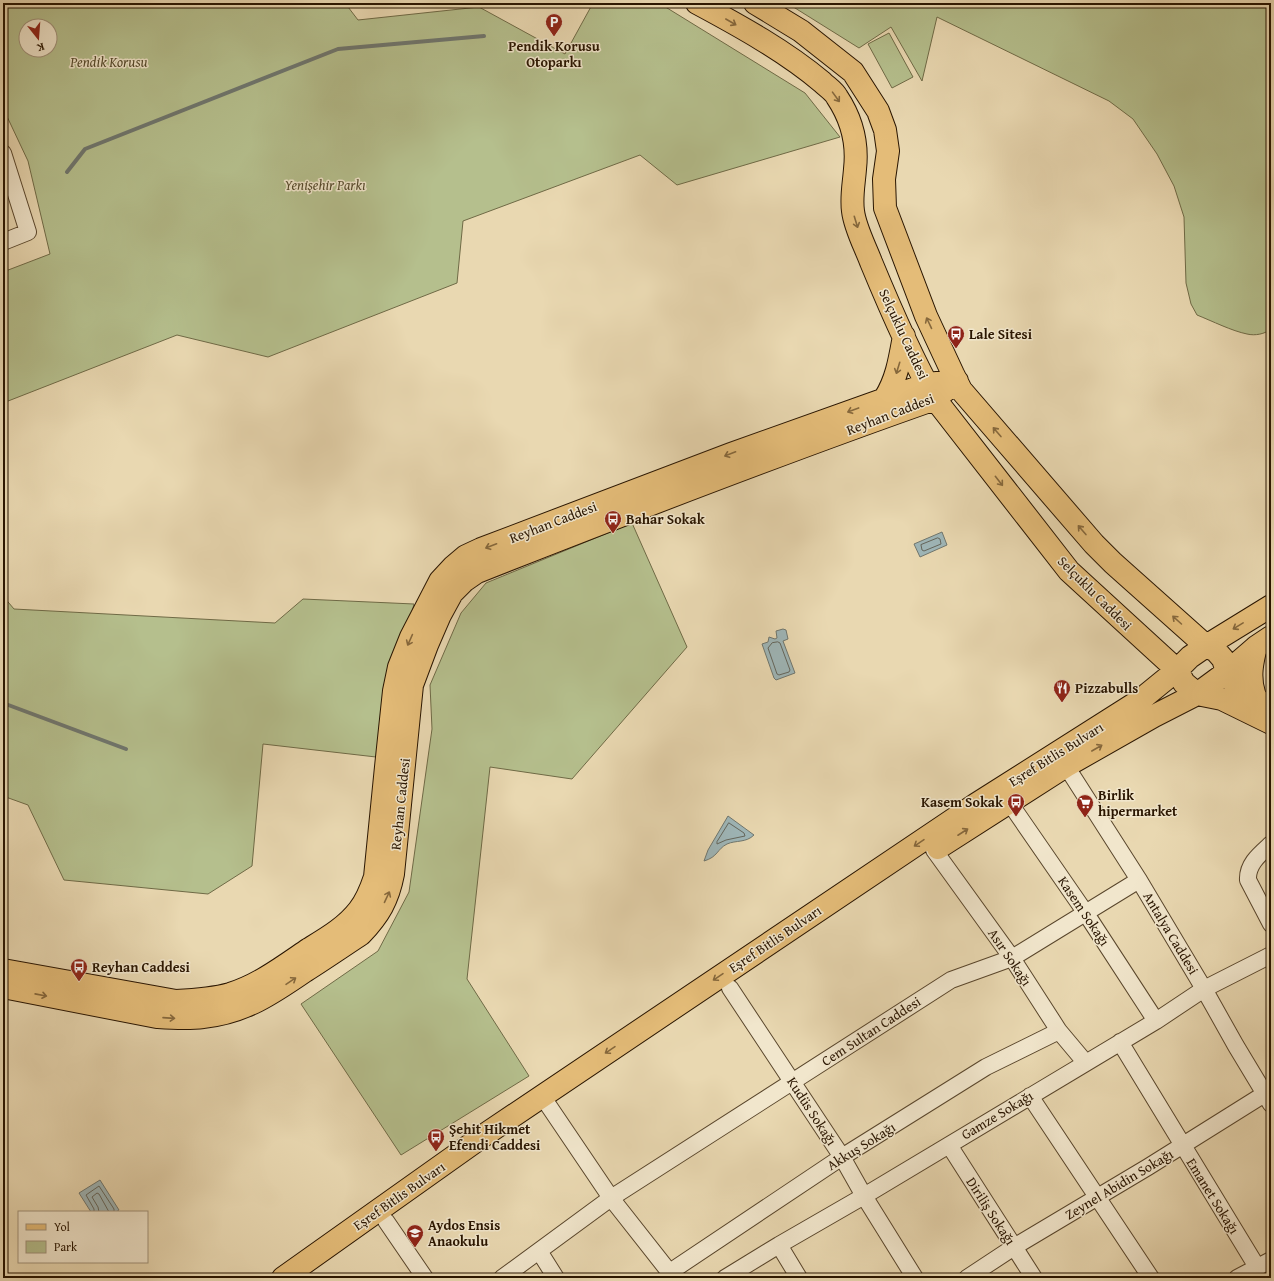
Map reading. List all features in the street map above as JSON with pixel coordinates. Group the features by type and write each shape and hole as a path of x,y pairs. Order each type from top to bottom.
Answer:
{"main road":[{"name":"Selçuklu Caddesi","path":"697,3 784,54 816,77 837,95 849,119 855,142 855,166 852,192 853,212 860,234 886,298 931,391 1069,571 1177,670 1184,684 1197,694"},
{"name":"Selçuklu Caddesi","path":"755,3 802,31 853,72 878,111 885,130 888,151 884,179 885,208 926,316 961,390 1094,544 1113,564 1206,646 1216,651 1223,659 1227,672 1238,688 1259,709 1271,718"},
{"path":"885,398 891,389 900,362 904,336"},
{"name":"Reyhan Caddesi","path":"3,988 157,1017 179,1018 204,1017 225,1013 245,1007 268,996 361,934 372,922 389,892 393,874 412,685 426,645 440,615 452,593 464,581 477,572 616,516 755,464 957,381"},
{"name":"Reyhan Caddesi","path":"3,970 176,1001 201,1000 229,994 252,986 269,976 339,929 360,910 369,895 375,877 385,770 398,667 440,581 453,567 466,556 481,549 730,454 885,398 931,391"},
{"name":"Eşref Bitlis Bulvarı","path":"305,1278 386,1221 546,1103 974,805 1124,711 1151,692 1190,657 1271,606"},
{"path":"1145,641 1152,657 1153,674 1151,692"},
{"path":"1264,642 1252,661 1251,677 1254,694 1271,718"},
{"name":"Eşref Bitlis Bulvarı","path":"283,1278 483,1136 546,1103 730,988 934,850 1066,766 1154,716 1197,694 1264,642"},
{"path":"1197,694 1222,699 1271,724"}],"street":[{"path":"3,153 28,232 3,242"},
{"name":"Antalya Caddesi","path":"1066,766 1139,880 1236,1046 1269,1096"},
{"name":"Kasem Sokağı","path":"1009,802 1085,912 1156,1021"},
{"path":"1271,844 1257,857 1249,870 1248,875 1248,880 1271,924"},
{"name":"Asır Sokağı","path":"934,850 1012,958 1059,1031 1085,1062"},
{"name":"Cem Sultan Caddesi","path":"502,1278 611,1198 951,980 1012,958 1139,880"},
{"name":"Gamze Sokağı","path":"725,1278 1156,1021 1204,989 1271,955"},
{"name":"Kudüs Sokağı","path":"730,988 842,1157 864,1196 915,1278"},
{"name":"Akkuş Sokağı","path":"672,1275 842,1157 986,1068 1059,1031"},
{"name":"Emanet Sokağı","path":"1120,1042 1256,1268"},
{"path":"1030,1096 1151,1278"},
{"name":"Zeynel Abidin Sokağı","path":"967,1278 1014,1247 1182,1146 1269,1096"},
{"path":"546,1103 611,1198 672,1275"},
{"name":"Diriliş Sokağı","path":"948,1145 1034,1278"},
{"path":"386,1221 425,1278"},
{"path":"779,1245 799,1278"},
{"path":"539,1251 556,1278"},
{"path":"1237,1278 1271,1260"}],"green space":[{"name":"Yenişehir Parkı","path":"3,3 345,3 358,20 479,7 565,54 593,3 659,3 805,93 840,137 677,185 640,155 463,221 457,283 268,357 177,335 3,403 3,272 50,254 28,161 3,108"},
{"path":"787,3 1271,3 1271,329 1260,334 1253,335 1241,333 1197,315 1191,304 1186,283 1184,217 1174,186 1157,154 1133,119 1109,101 937,17 922,81 891,27 859,48"},
{"path":"889,33 913,77 892,88 868,44"},
{"path":"632,523 687,647 572,779 490,767 467,979 529,1076 401,1155 301,1004 378,951 409,892 432,729 430,685 461,613 486,583"},
{"path":"3,596 14,609 275,623 303,599 414,604 376,757 263,744 252,866 208,894 64,880 28,805 3,796"}],"water":[{"path":"942,532 947,545 920,557 914,544"},
{"path":"783,629 786,630 788,639 783,641 795,673 776,680 762,644 768,642 769,637 775,639 777,638 776,631"},
{"path":"728,816 754,835 748,839 727,844 715,855 704,861 708,850"},
{"path":"100,1180 119,1210 90,1211 79,1193"}],"waterway":[{"path":"67,172 85,149 338,49 484,36"},
{"path":"3,703 126,749"}],"place":[{"name":"Pendik Korusu Otoparkı","path":"554,37"},
{"name":"Lale Sitesi","path":"956,349"},
{"name":"Bahar Sokak","path":"613,534"},
{"name":"Pizzabulls","path":"1062,703"},
{"name":"Kasem Sokak","path":"1016,817"},
{"name":"Birlik hipermarket","path":"1085,818"},
{"name":"Reyhan Caddesi","path":"79,982"},
{"name":"Şehit Hikmet Efendi Caddesi","path":"436,1152"},
{"name":"Aydos Ensis Anaokulu","path":"415,1248"}],"park label":[{"name":"Pendik Korusu","path":"109,62"}]}
